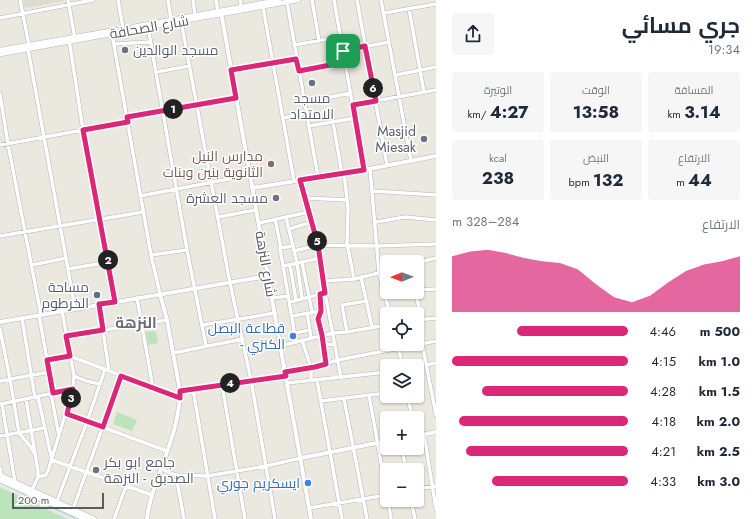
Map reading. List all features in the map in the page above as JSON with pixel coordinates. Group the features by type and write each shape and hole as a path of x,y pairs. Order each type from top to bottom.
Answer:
{"main road":[{"name":"شارع الصحافة","path":"75,39 124,28 220,12 241,6 279,0"},
{"name":"شارع الصحافة","path":"0,50 112,34 181,21 262,3 298,0"},
{"name":"شارع الصحافة","path":"0,54 28,47"},
{"path":"0,477 15,482 31,492 57,501 94,519"},
{"path":"0,477 85,519"}],"street":[{"path":"20,0 75,308"},
{"path":"0,17 68,2 93,0"},
{"path":"118,0 124,28"},
{"path":"168,0 171,20"},
{"path":"193,0 196,15"},
{"path":"216,0 220,12"},
{"path":"240,0 241,6"},
{"path":"312,0 319,41"},
{"path":"334,0 364,170"},
{"path":"357,0 387,165"},
{"path":"381,0 411,160"},
{"path":"68,2 75,39"},
{"path":"287,2 318,177"},
{"path":"262,3 294,181"},
{"path":"384,13 436,4"},
{"path":"409,8 424,92"},
{"name":"شارع النزهة","path":"220,12 311,518"},
{"path":"181,21 230,283 251,380 276,519"},
{"path":"148,27 187,250 196,289 206,346"},
{"path":"112,34 151,255 167,320 180,391 178,414 149,505 147,519"},
{"path":"294,45 340,37"},
{"path":"69,40 83,130 109,262 115,302"},
{"path":"114,44 150,42"},
{"path":"343,51 389,42"},
{"path":"231,70 296,59"},
{"path":"299,71 346,62"},
{"path":"156,72 190,66"},
{"path":"396,76 436,68"},
{"path":"353,105 436,90"},
{"path":"305,102 351,93"},
{"path":"0,94 8,144 32,265 59,437"},
{"path":"127,117 236,98"},
{"path":"283,118 306,113"},
{"path":"309,126 356,118"},
{"path":"0,145 128,122"},
{"path":"333,122 347,200 347,238 354,279"},
{"path":"252,188 343,174 436,156"},
{"path":"370,169 376,222 379,273 388,307"},
{"path":"140,196 250,175"},
{"path":"300,180 318,245 325,293 341,378"},
{"path":"372,191 436,195"},
{"path":"305,198 347,200"},
{"path":"218,217 256,210"},
{"path":"0,236 143,212"},
{"path":"259,223 309,212"},
{"path":"286,217 297,263 302,298"},
{"path":"376,222 405,217 436,220"},
{"path":"275,219 296,342"},
{"path":"289,229 312,222"},
{"path":"294,251 318,245 378,246 436,244"},
{"path":"281,248 293,246"},
{"path":"151,255 187,250"},
{"path":"32,265 66,258"},
{"path":"284,266 320,258"},
{"path":"424,261 436,258"},
{"path":"68,269 109,262"},
{"path":"302,262 312,312"},
{"path":"290,265 296,300"},
{"path":"285,276 304,273"},
{"path":"323,281 354,279 379,273"},
{"path":"0,322 268,276"},
{"path":"361,277 372,327"},
{"path":"424,290 436,289"},
{"path":"290,302 325,293"},
{"path":"320,294 321,311 318,319 326,364"},
{"path":"272,298 289,296"},
{"path":"137,298 153,388"},
{"path":"347,332 342,305 367,301"},
{"path":"99,304 109,371"},
{"path":"38,477 46,475 52,460 67,414 73,389 74,376 62,311"},
{"path":"292,316 321,311"},
{"path":"203,325 275,313"},
{"path":"307,313 312,337"},
{"path":"22,318 31,375 52,460"},
{"path":"424,319 436,318"},
{"path":"66,336 167,320"},
{"path":"280,346 312,337 380,326"},
{"path":"0,329 19,433 30,446 35,455"},
{"path":"295,334 310,330"},
{"path":"173,353 243,339"},
{"path":"302,340 310,368 311,380"},
{"path":"424,343 436,341"},
{"path":"323,345 335,344"},
{"path":"180,391 286,374 380,350"},
{"path":"423,351 436,415"},
{"path":"47,360 70,356 180,398"},
{"path":"426,365 436,363"},
{"path":"57,501 88,422 105,369"},
{"path":"0,381 49,372"},
{"path":"287,383 380,373"},
{"path":"74,376 86,381 100,384"},
{"path":"73,509 121,376"},
{"path":"316,380 342,519"},
{"path":"222,385 245,519"},
{"path":"15,482 1,404 73,389"},
{"path":"193,389 215,519"},
{"path":"321,401 380,394"},
{"path":"369,396 381,463"},
{"path":"26,399 38,477 31,492"},
{"path":"344,399 367,519"},
{"path":"67,414 167,451"},
{"path":"0,436 44,428"},
{"path":"436,432 424,434 434,486 436,509"},
{"path":"161,469 176,475 207,476 266,466 378,443"},
{"path":"52,460 152,495"},
{"path":"0,468 0,477"},
{"path":"176,475 184,519"},
{"path":"114,519 126,486"},
{"path":"424,488 434,486"},
{"path":"310,508 380,496"},
{"path":"389,507 391,519"},
{"path":"413,507 415,519"},
{"path":"306,519 311,518"}],"shaded area":[{"path":"23,0 64,0 64,1 25,8"}],"green space":[{"path":"156,331 158,343 148,345 146,332"},
{"path":"117,412 137,420 132,431 113,424"},
{"path":"0,487 67,519 0,519"}],"waterway":[{"path":"1,483 76,519"}],"place":[{"name":"مسجد الوالدين","path":"125,50"},
{"name":"مسجد الامتداد","path":"312,83"},
{"name":"Masjid Miesak","path":"424,139"},
{"name":"مدارس النيل الثانوية بنين وبنات","path":"271,164"},
{"name":"مسجد العشرة","path":"276,198"},
{"name":"مساحة الخرطوم","path":"97,295"},
{"name":"قطاعة البصل - الكنزي","path":"293,336"},
{"name":"جامع ابو بكر الصدبق - النزهة","path":"96,470"},
{"name":"ايسكريم جوري","path":"308,483"}],"district":[{"name":"النزهة","path":"136,323"}],"route":[{"path":"365,46 376,101 353,105 364,170 300,180 318,245 325,293 320,294 321,311 318,319 326,364 285,372 286,376 180,391 180,398 121,376 103,427 67,414 73,389 53,393 47,360 70,356 66,336 103,330 99,304 115,302 109,262 83,130 128,122 127,117 236,98 231,70 296,59 299,71 346,62 343,51 365,46"}]}
